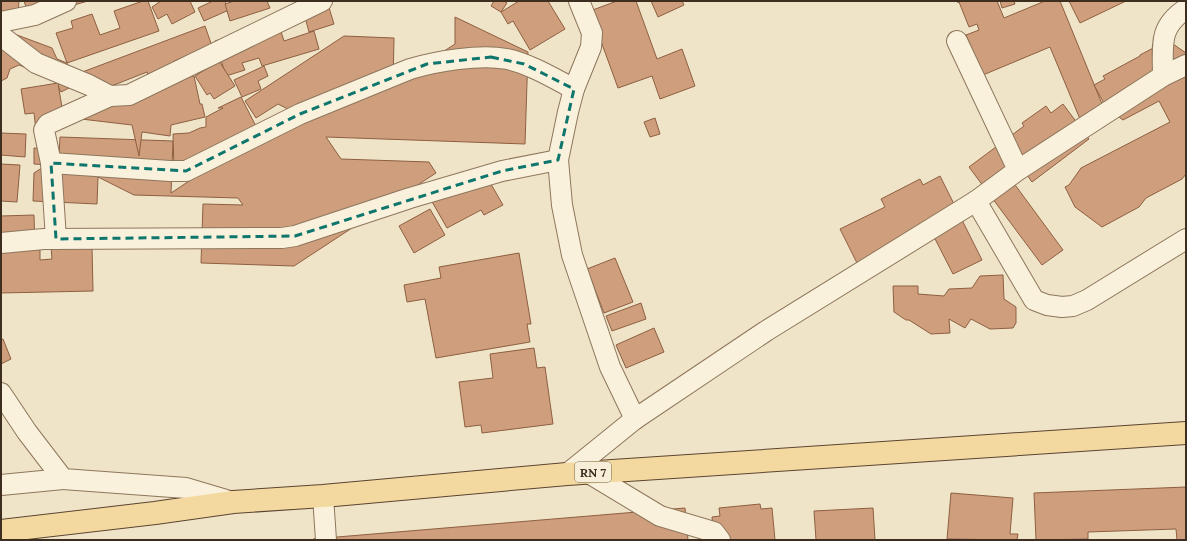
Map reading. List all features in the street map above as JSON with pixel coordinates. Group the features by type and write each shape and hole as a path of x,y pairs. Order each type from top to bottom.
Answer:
{"main road":[{"name":"RN 7","path":"1,530 155,513 233,502 323,496 577,473 1186,434"}],"street":[{"path":"1,22 35,15 66,1"},
{"path":"56,239 51,163 44,133 44,130 48,124 110,96 129,96 322,1"},
{"path":"579,1 592,33 590,47 574,89 558,160 562,205 572,254 610,367 635,419"},
{"path":"1163,76 1163,41 1166,31 1171,22 1186,9"},
{"path":"1,36 31,60 89,85 110,96"},
{"path":"957,41 1018,170"},
{"path":"51,163 186,171 300,114 410,69 427,64 491,57 508,59 524,64 574,89"},
{"path":"720,540 714,532 660,516 577,473 635,419 766,331 976,201 1018,170 1163,76 1186,65"},
{"path":"1,243 56,239 274,238 295,236 410,198 502,171 558,160"},
{"path":"976,201 1034,300 1047,305 1073,306 1080,303 1186,239"},
{"path":"1,393 27,432 63,479"},
{"path":"1,485 63,479 186,488 233,502"},
{"path":"323,496 326,540"}],"highlighted area":[{"path":"491,57 524,64 574,89 558,160 502,171 295,236 56,239 51,163 186,171 300,114 427,64"}],"building":[{"path":"1,1 19,1 18,15 1,14"},
{"path":"24,1 88,1 35,16 32,5 26,7"},
{"path":"143,1 148,1 159,31 67,63 56,33 73,28 71,21 92,14 100,35 120,28 114,11"},
{"path":"161,1 190,1 195,12 172,24 167,14 158,19 152,7"},
{"path":"213,1 225,1 229,10 204,21 198,8"},
{"path":"234,1 267,1 270,8 230,21 225,4"},
{"path":"327,1 334,24 309,32 302,6"},
{"path":"494,1 504,1 507,3 501,12 491,6"},
{"path":"519,1 548,1 565,29 530,50 513,21 508,24 501,12"},
{"path":"617,1 636,1 657,59 682,49 695,86 660,99 652,76 618,88 590,11"},
{"path":"651,1 682,1 684,5 658,17"},
{"path":"957,1 997,1 1004,18 1045,1 1060,1 1109,121 1085,131 1050,47 983,75 966,35 979,30 977,24 969,27 959,2 958,3"},
{"path":"1000,1 1014,1 1015,4 1002,8"},
{"path":"1069,1 1126,1 1080,23"},
{"path":"455,17 528,52 525,144 326,137 341,159 429,162 436,173 294,266 201,263 203,204 243,205 238,198 134,195 98,177 97,204 33,201 34,173 59,157 60,137 173,141 171,193 283,119 298,114 278,104 256,118 245,101 344,36 394,38 393,84 455,44"},
{"path":"278,22 284,41 314,31 319,49 262,66 259,58 242,63 245,70 226,76 215,41"},
{"path":"205,26 212,46 174,61 177,69 150,80 147,72 86,96 77,74"},
{"path":"1,29 52,48 57,59 67,63 77,84 61,92 41,53 34,71 19,65 10,69 7,78 1,81"},
{"path":"1163,37 1186,53 1186,174 1182,179 1146,198 1139,207 1102,227 1075,207 1065,187 1069,185 1081,168 1170,122 1159,101 1123,120 1106,107 1094,85 1105,79 1103,76 1157,46"},
{"path":"219,61 235,86 214,99 210,93 207,95 195,76"},
{"path":"264,66 268,76 258,81 261,89 242,97 234,80"},
{"path":"194,76 200,104 202,104 205,117 171,125 170,136 142,132 139,156 132,125 64,117 149,86"},
{"path":"58,83 65,126 36,131 34,113 25,114 21,89"},
{"path":"241,97 259,132 174,169 173,134 189,133 206,127 206,117 223,108 218,108"},
{"path":"1063,104 1089,139 1032,182 1022,168 1010,178 1063,250 1042,265 969,167 1024,126 1022,123 1046,106 1051,113"},
{"path":"655,118 660,134 650,137 644,122"},
{"path":"1,133 26,134 25,157 1,155"},
{"path":"34,148 52,149 52,165 34,164"},
{"path":"1,164 20,165 17,202 1,201"},
{"path":"484,172 503,205 484,215 481,210 447,228 431,200"},
{"path":"940,176 982,260 953,274 932,233 861,271 840,229 885,207 881,199 920,179 923,185"},
{"path":"430,209 445,235 414,253 399,226"},
{"path":"34,215 35,250 40,249 40,260 52,259 51,247 92,246 93,291 1,293 1,216"},
{"path":"519,253 531,324 527,324 530,342 436,358 425,299 407,302 404,285 441,278 439,267"},
{"path":"615,258 633,302 604,313 587,269"},
{"path":"1003,275 1004,299 1016,307 1016,323 1013,328 990,329 971,319 965,328 949,319 950,333 931,334 894,312 893,286 918,286 918,294 944,296 949,289 972,288 980,276"},
{"path":"641,303 646,319 612,331 606,316"},
{"path":"654,328 664,352 626,368 616,345"},
{"path":"3,339 11,359 1,364 1,340"},
{"path":"534,348 537,368 545,367 553,424 482,433 481,425 465,427 459,382 493,378 490,354"},
{"path":"1186,487 1186,540 1177,540 1176,529 1088,532 1088,539 1036,540 1034,493"},
{"path":"951,493 1013,498 1010,534 1018,534 1017,540 947,539"},
{"path":"760,504 761,509 772,508 775,540 714,540 712,517 720,516 719,508"},
{"path":"685,508 688,540 313,540 313,539"},
{"path":"873,508 875,540 816,540 814,511"}]}
